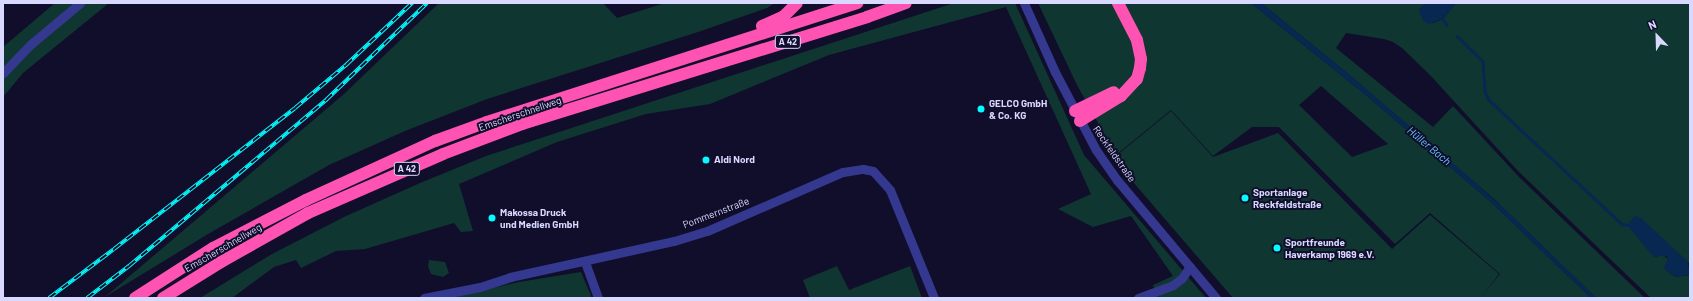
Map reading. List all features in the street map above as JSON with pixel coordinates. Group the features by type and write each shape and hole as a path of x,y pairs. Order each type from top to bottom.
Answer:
{"highway":[{"path":"681,59 698,46 773,22 784,16 797,3"},
{"name":"Emscherschnellweg","path":"134,298 213,248 306,200 384,163 487,122 857,3"},
{"name":"Emscherschnellweg","path":"163,298 221,262 308,213 443,154 522,124 867,17 906,3"},
{"path":"1077,116 1127,83 1135,66 1135,54 1132,43 1112,3"},
{"path":"1077,116 1121,96 1137,79 1141,64 1137,40 1118,3"}],"street":[{"path":"3,73 31,44 80,3"},
{"name":"Reckfeldstraße","path":"1024,3 1077,116 1096,150 1117,180 1216,298"},
{"name":"Pommernstraße","path":"424,298 470,294 510,277 585,262 674,241 708,231 843,172 863,168 873,172 890,190 934,298"},
{"path":"585,262 598,298"},
{"path":"1138,298 1173,285 1182,278 1190,266"}],"green space":[{"path":"55,3 109,3 23,73 3,97 3,47"},
{"path":"439,3 603,3 617,18 665,3 775,3 767,8 698,32 487,99 405,131 329,165 208,234 105,297 344,94"},
{"path":"954,3 1015,3 1084,155 1206,298 1157,298 1153,285 1173,276 1131,216 1093,227 1058,209 1091,194 1006,7 829,55 710,104 646,114 557,142 459,184 473,231 461,232 454,223 365,249 336,251 301,268 296,260 274,267 232,298 200,298 272,254 344,217 420,183 486,156"},
{"path":"1038,3 1251,3 1366,95 1491,202 1591,298 1233,298 1133,182 1116,156 1171,111 1213,157 1278,133 1392,249 1430,215 1499,274 1482,296 1500,274 1430,213 1395,244 1279,127 1252,127 1213,156 1171,110 1116,155 1077,85","holes":["1321,86 1388,144 1352,157 1299,105"]},
{"path":"1261,3 1426,3 1419,10 1433,23 1443,19 1456,3 1690,3 1690,264 1638,217 1655,257 1663,255 1668,259 1665,269 1675,277 1690,275 1690,298 1651,298 1519,172 1429,74 1402,48 1393,42 1384,39 1346,33 1336,48 1433,127 1453,106 1520,178 1645,298 1596,298 1494,199 1347,73"},
{"path":"429,260 445,262 449,273 443,277 431,274 428,266"},
{"path":"837,266 849,290 910,266 922,298 810,298 803,280"},
{"path":"581,272 592,298 450,298 519,282"}],"water":[{"name":"Hüller Bach","path":"1251,3 1261,3 1347,73 1463,172 1510,214 1596,298 1591,298 1491,202 1366,95"},
{"path":"1426,3 1456,3 1443,19 1429,24 1423,21 1419,10"},
{"path":"1635,216 1641,218 1688,262 1690,275 1675,277 1665,269 1664,267 1668,259 1667,257 1663,255 1655,257 1652,255 1627,225"}],"waterway":[{"path":"1443,19 1447,25"},
{"path":"1457,36 1483,61 1485,91 1489,100 1622,224 1627,225"}],"railway":[{"path":"49,298 295,108 346,65 412,3"},
{"path":"87,298 129,266 326,100 427,3"}],"place":[{"name":"GELCO GmbH & Co. KG","path":"981,109"},
{"name":"Aldi Nord","path":"706,160"},
{"name":"Sportanlage Reckfeldstraße","path":"1245,198"},
{"name":"Makossa Druck und Medien GmbH","path":"492,218"},
{"name":"Sportfreunde Haverkamp 1969 e.V.","path":"1277,248"}]}
